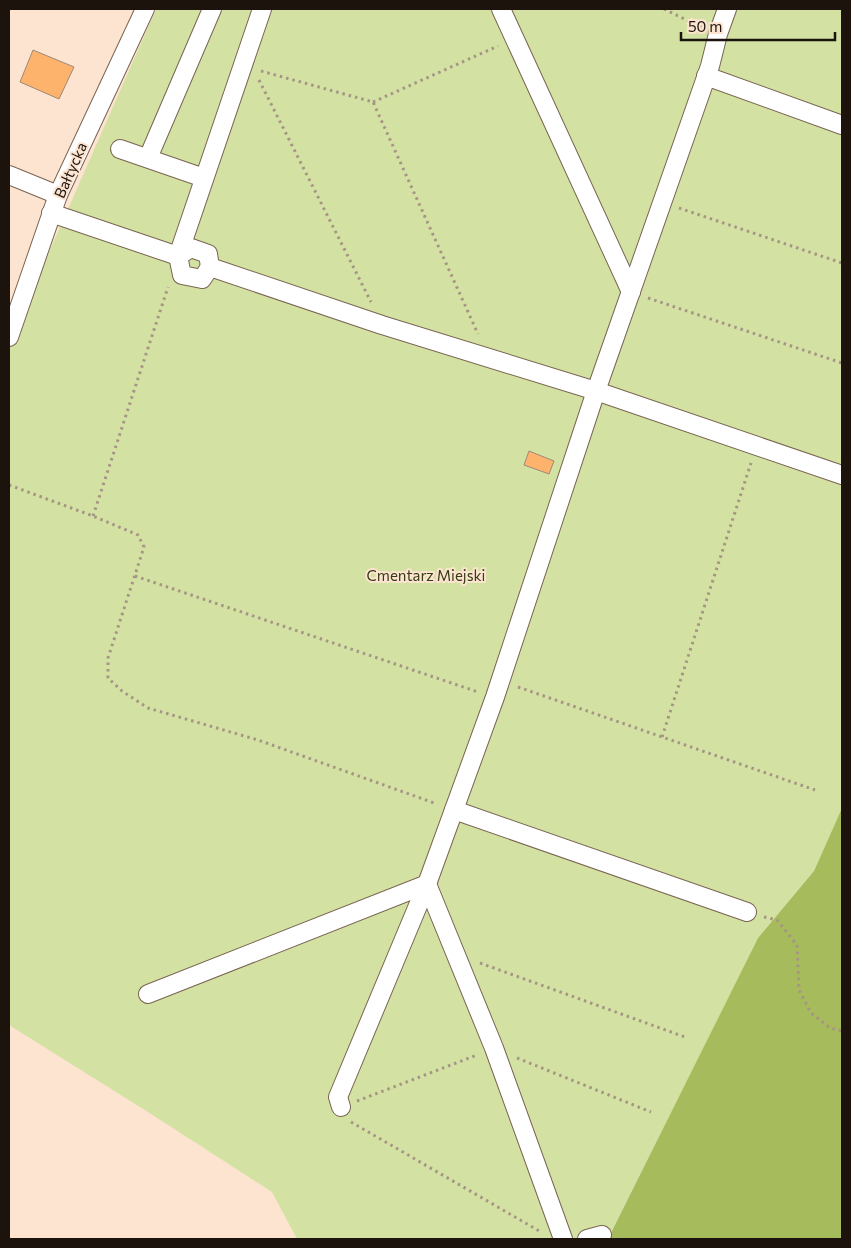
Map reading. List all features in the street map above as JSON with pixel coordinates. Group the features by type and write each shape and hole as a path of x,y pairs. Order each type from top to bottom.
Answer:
{"street":[{"name":"Bałtycka","path":"9,337 58,195 146,9"},
{"path":"148,158 212,9"},
{"path":"178,256 204,178 250,62 262,9"},
{"path":"501,9 631,292"},
{"path":"341,1107 338,1097 427,884 498,689 596,391 706,76 727,9"},
{"path":"706,76 842,125"},
{"path":"120,149 204,178"},
{"path":"9,175 58,195"},
{"path":"51,213 178,256"},
{"path":"178,256 191,248 208,254 210,267 382,325 596,391 842,475"},
{"path":"454,810 747,912"},
{"path":"427,884 494,1048 563,1239"},
{"path":"148,994 427,884"}],"path":[{"path":"664,9 718,34"},
{"path":"250,62 373,102 515,38"},
{"path":"250,62 382,325"},
{"path":"373,102 490,358"},
{"path":"662,202 842,263"},
{"path":"93,516 178,256"},
{"path":"631,292 842,363"},
{"path":"662,737 756,446"},
{"path":"9,485 138,535 144,547 108,658 108,678 122,691 148,708 258,740 454,810"},
{"path":"135,576 498,689 662,737 815,790"},
{"path":"747,912 777,920 797,945 799,990 811,1012 830,1028 842,1031"},
{"path":"456,954 686,1037"},
{"path":"545,1234 346,1120 341,1107 494,1048 651,1112"}],"green space":[{"name":"Cmentarz Miejski","path":"156,9 842,9 842,808 814,871 758,938 608,1239 297,1239 272,1192 9,1025 9,343"},
{"path":"842,808 842,1239 608,1239 758,938 814,871"}],"building":[{"path":"33,50 74,67 59,99 20,82"},
{"path":"529,451 554,461 549,474 524,465"}]}
